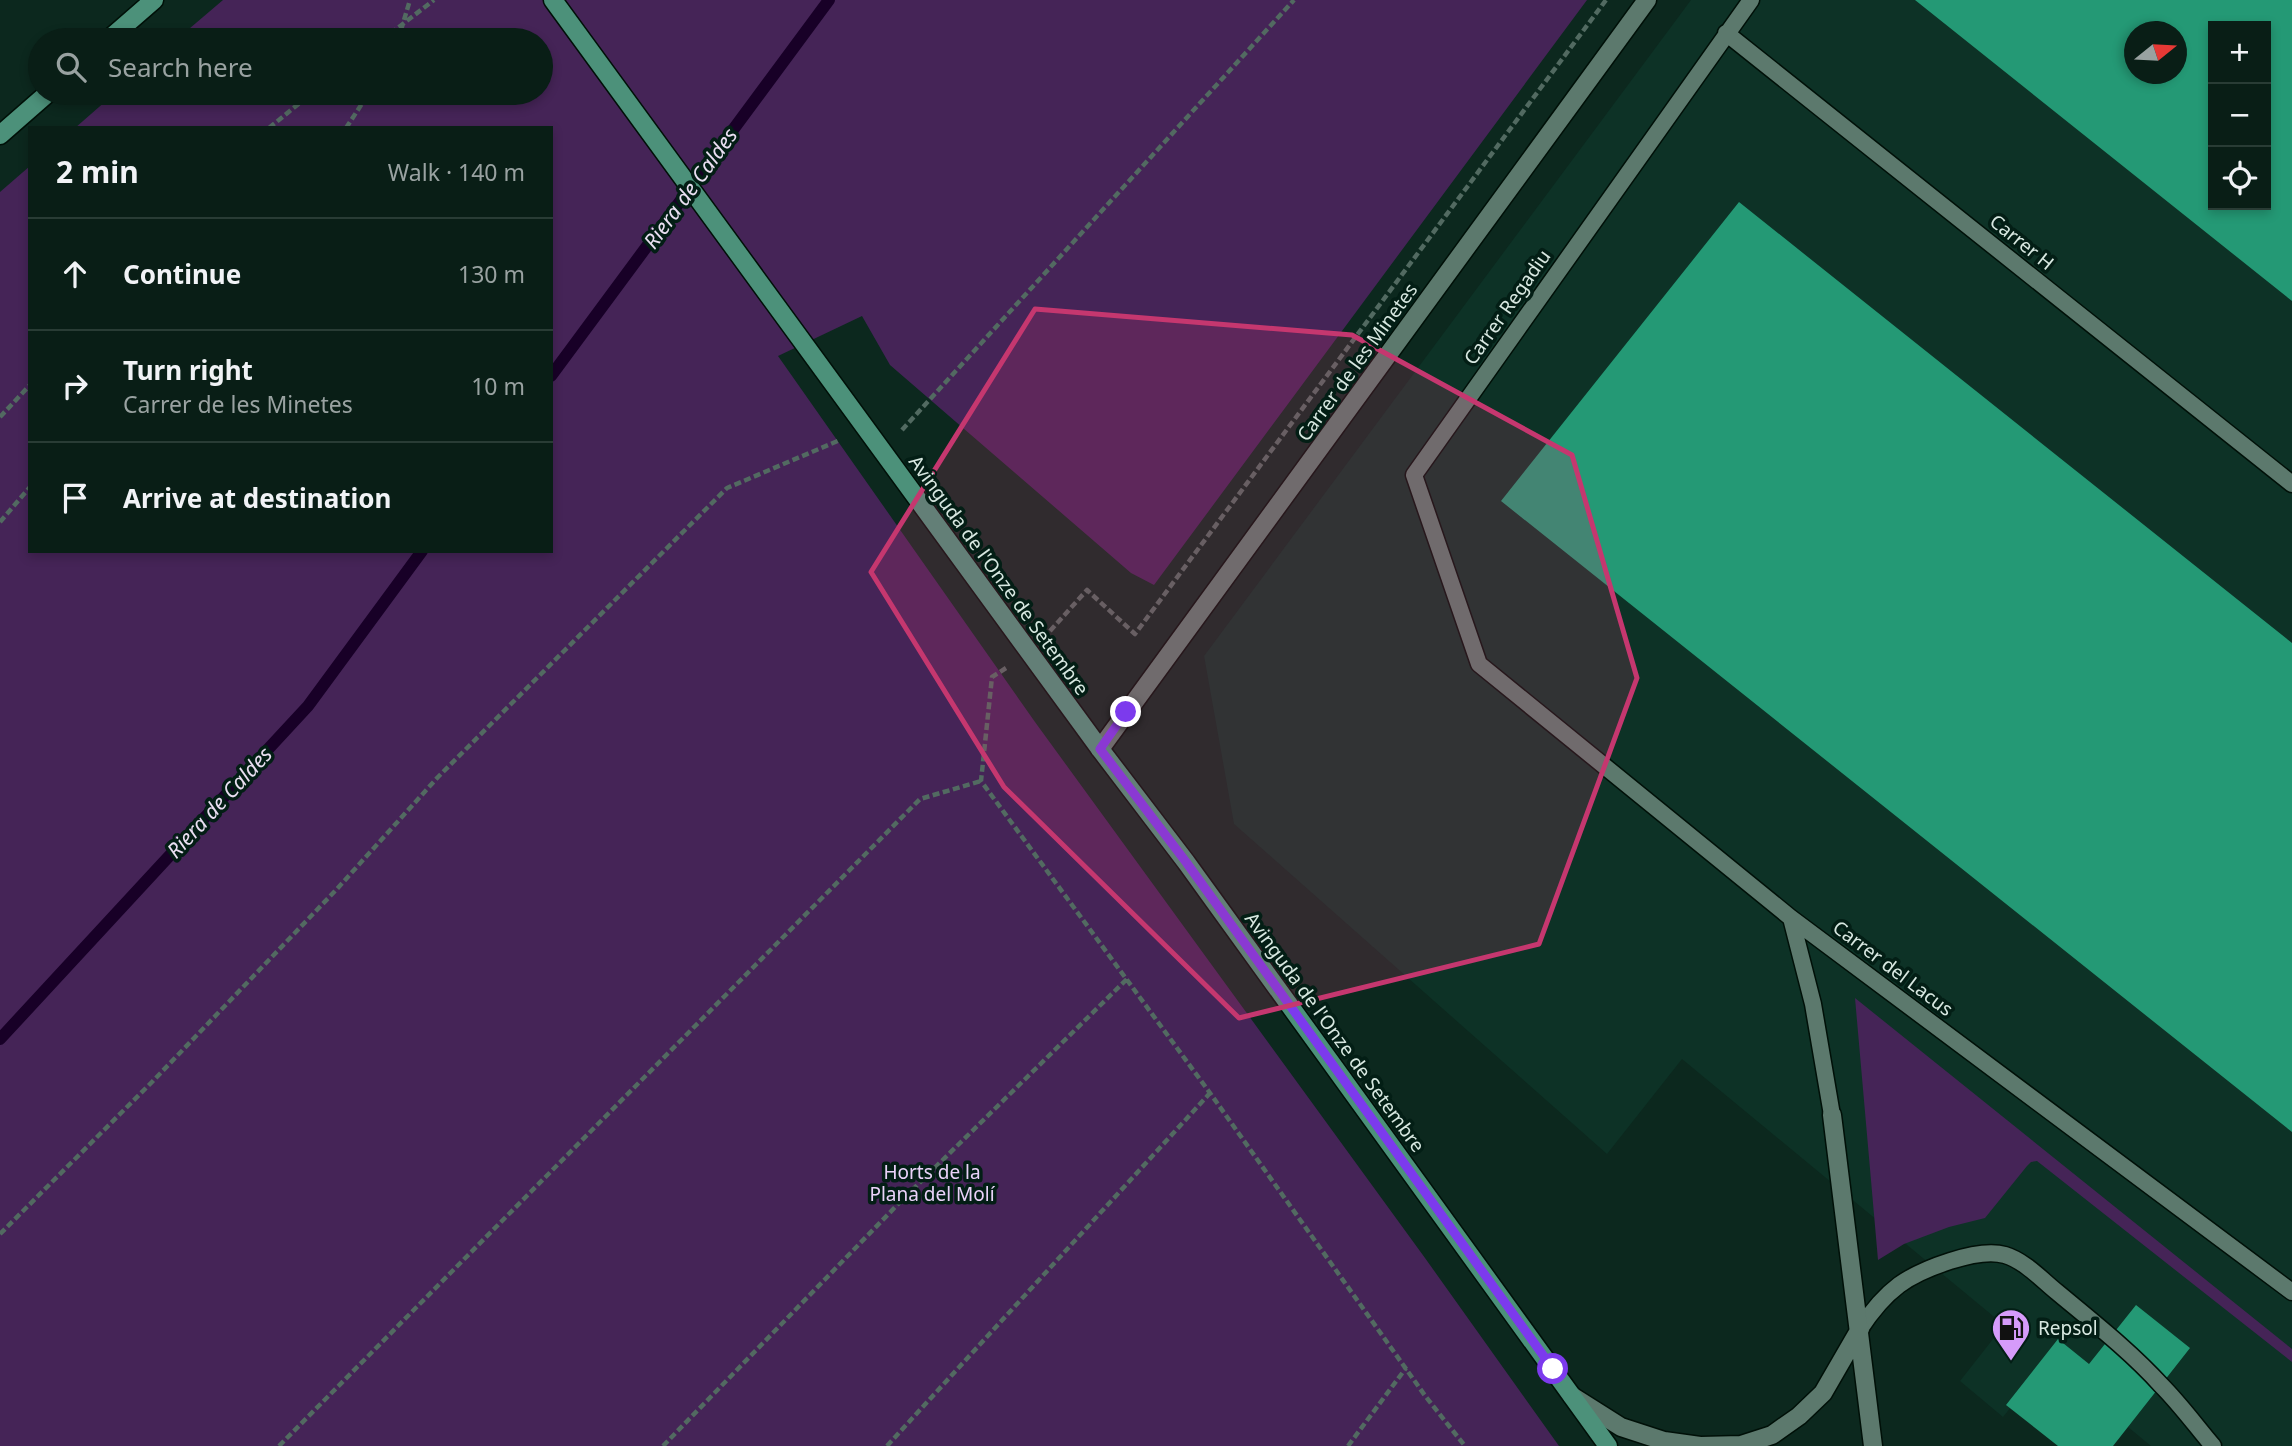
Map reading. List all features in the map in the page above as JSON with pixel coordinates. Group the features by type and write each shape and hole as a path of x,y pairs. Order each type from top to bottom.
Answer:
{"main road":[{"path":"122,28 154,0"},
{"name":"Avinguda de l'Onze de Setembre","path":"553,0 1100,749 1186,862 1608,1446"},
{"path":"0,135 34,105"}],"street":[{"name":"Carrer de les Minetes","path":"1100,749 1647,0"},
{"path":"1832,1115 1873,1446"},
{"path":"1571,1396 1621,1427 1664,1441 1700,1446 1741,1445 1772,1435 1800,1416 1822,1393 1860,1329"}],"lane":[{"name":"Carrer Regadiu","path":"1479,664 1414,475 1751,0"},
{"name":"Carrer H","path":"1726,33 2292,484"},
{"name":"Carrer del Lacus","path":"1479,664 1791,918 2292,1292"},
{"path":"1791,918 1813,1004 1832,1115"},
{"path":"1860,1329 1876,1305 1900,1284 1954,1260 1984,1254 2005,1255 2027,1267 2111,1336 2161,1384 2213,1446"}],"path":[{"path":"402,28 410,0"},
{"path":"398,28 434,0"},
{"path":"882,451 1294,0"},
{"path":"1030,653 1087,590 1135,634 1606,0"},
{"path":"271,126 297,105"},
{"path":"347,126 361,105"},
{"path":"0,417 28,387"},
{"path":"0,1234 152,1082 336,890 438,777 727,488 867,430"},
{"path":"0,522 28,489"},
{"path":"992,677 981,781 1465,1446"},
{"path":"279,1446 920,799 981,781"},
{"path":"663,1446 904,1198 1127,979"},
{"path":"887,1446 1210,1093"},
{"path":"1348,1446 1406,1368"}],"highlighted area":[{"path":"1035,309 1352,335 1572,455 1637,678 1539,944 1239,1018 1004,787 871,572"}],"shaded area":[{"path":"1691,0 2292,0 2292,1446 2151,1446 2048,1361 2003,1417 1960,1381 2004,1325 1682,1059 1607,1154 1234,824 1204,656"}],"green space":[{"name":"Horts de la Plana del Molí","path":"223,0 1587,0 1154,585 1131,573 890,365 862,316 778,356 1035,722 1559,1446 0,1446 0,192 28,168 28,553 553,553 553,126 77,126 101,105 553,105 553,28 190,28"},
{"path":"1855,998 2292,1349 2292,1362 2037,1161 2027,1166 1985,1218 1949,1227 1904,1244 1878,1260"}],"building":[{"path":"1915,0 2292,0 2292,301"},
{"path":"1739,202 2292,643 2292,1132 1501,501"},
{"path":"2136,1305 2190,1348 2113,1446 2058,1446 2006,1405 2058,1339 2089,1364"}],"waterway":[{"name":"Riera de Caldes","path":"553,373 829,0"},
{"name":"Riera de Caldes","path":"0,1039 308,706 421,553"}],"place":[{"name":"Repsol","path":"2011,1362"}],"route":[{"path":"1126,712 1100,749 1186,862 1553,1369"}]}
